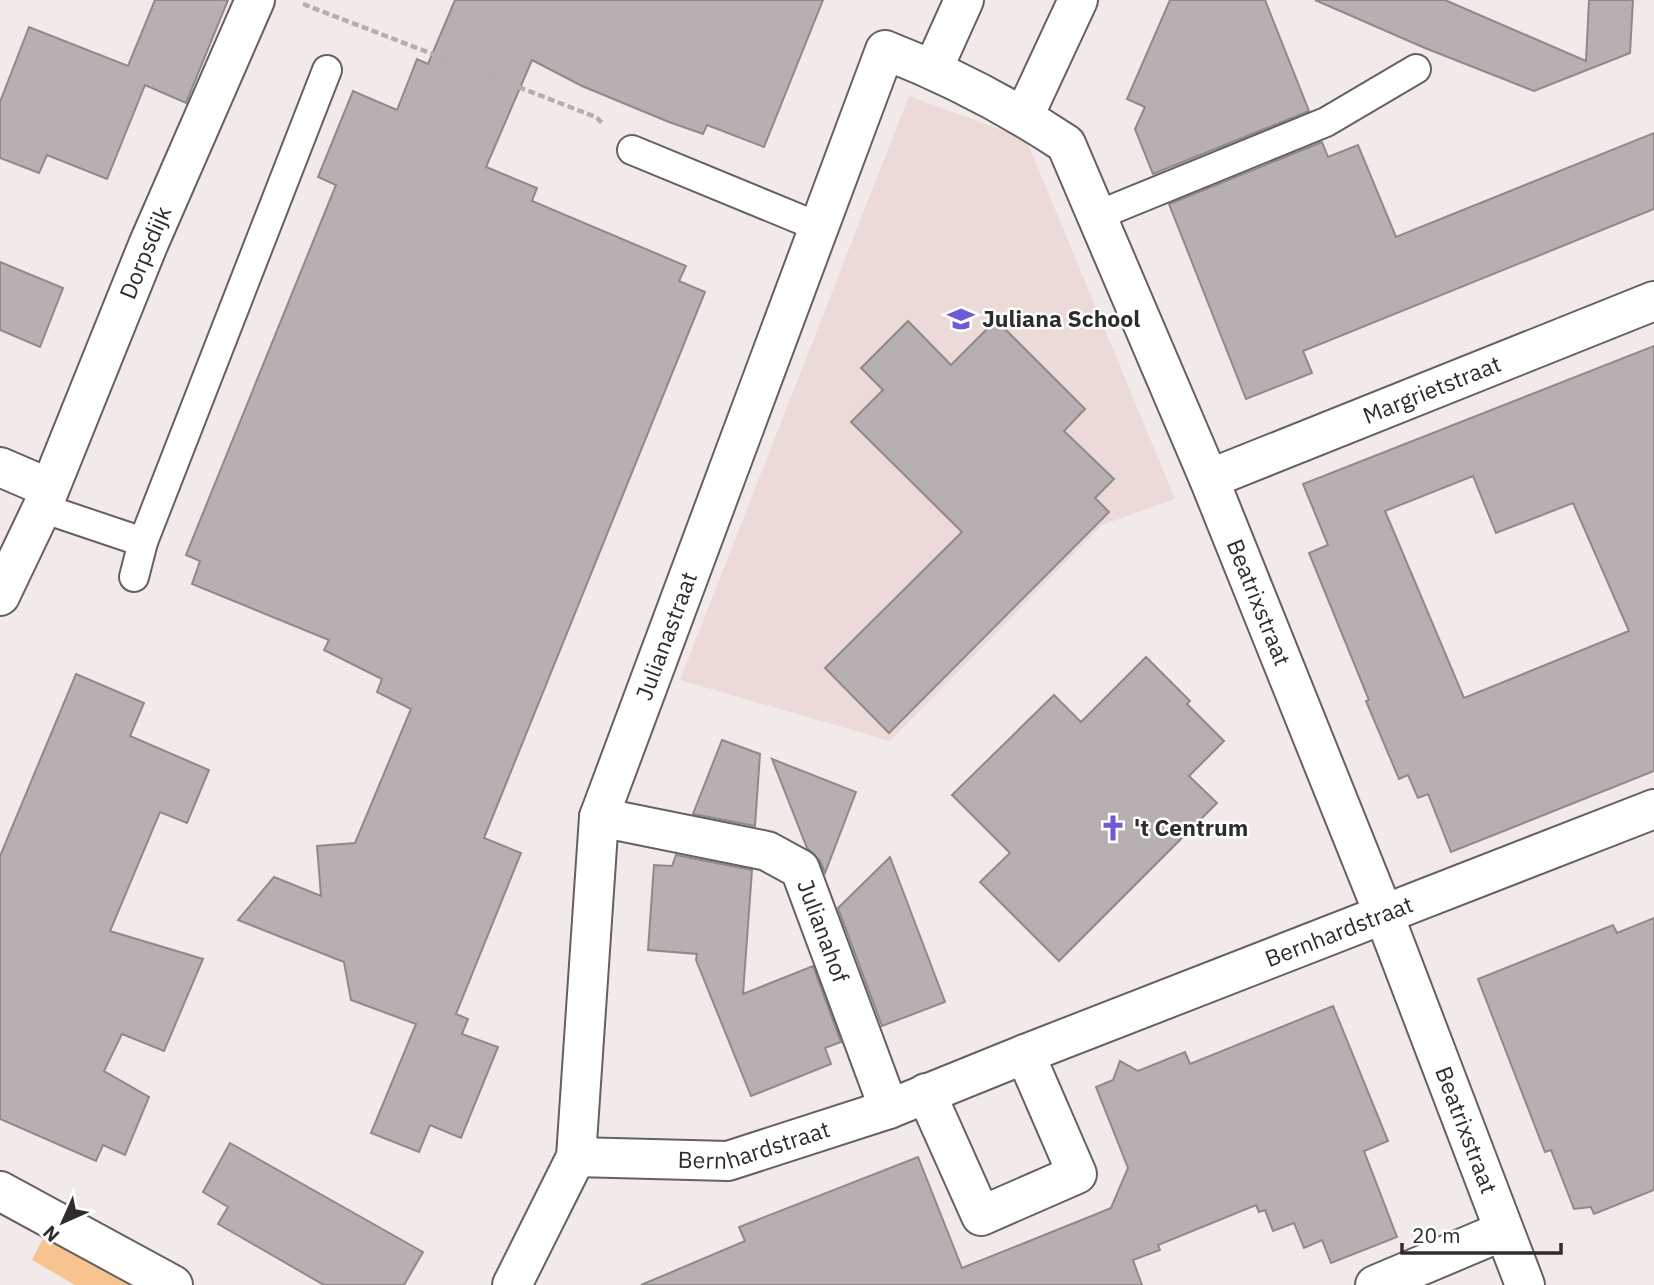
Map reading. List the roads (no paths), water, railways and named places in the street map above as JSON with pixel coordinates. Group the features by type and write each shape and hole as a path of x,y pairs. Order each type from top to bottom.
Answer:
{"street":[{"name":"Dorpsdijk","path":"0,596 46,498 148,245 256,0"},
{"path":"933,69 964,0"},
{"path":"1024,116 1078,0"},
{"name":"Julianastraat","path":"512,1285 576,1157 598,817 885,50 933,69 1024,116"},
{"name":"Beatrixstraat","path":"1024,116 1066,144 1209,480 1384,915 1525,1285"},
{"name":"Margrietstraat","path":"1209,480 1654,301"},
{"path":"0,467 46,498"},
{"name":"Bernhardstraat","path":"576,1157 728,1161 889,1109 1654,809"},
{"name":"Julianahof","path":"598,817 767,851 800,869 889,1109"},
{"path":"926,1093 981,1216 1077,1174 1025,1054"},
{"path":"0,1191 173,1285"},
{"path":"1375,1285 1503,1231"}],"lane":[{"path":"1096,216 1326,122 1416,69"},
{"path":"134,577 143,542 327,70"},
{"path":"632,150 819,227"},
{"path":"46,498 143,542"}],"place":[{"name":"Juliana School","path":"961,319"},
{"name":"'t Centrum","path":"1113,828"}]}
